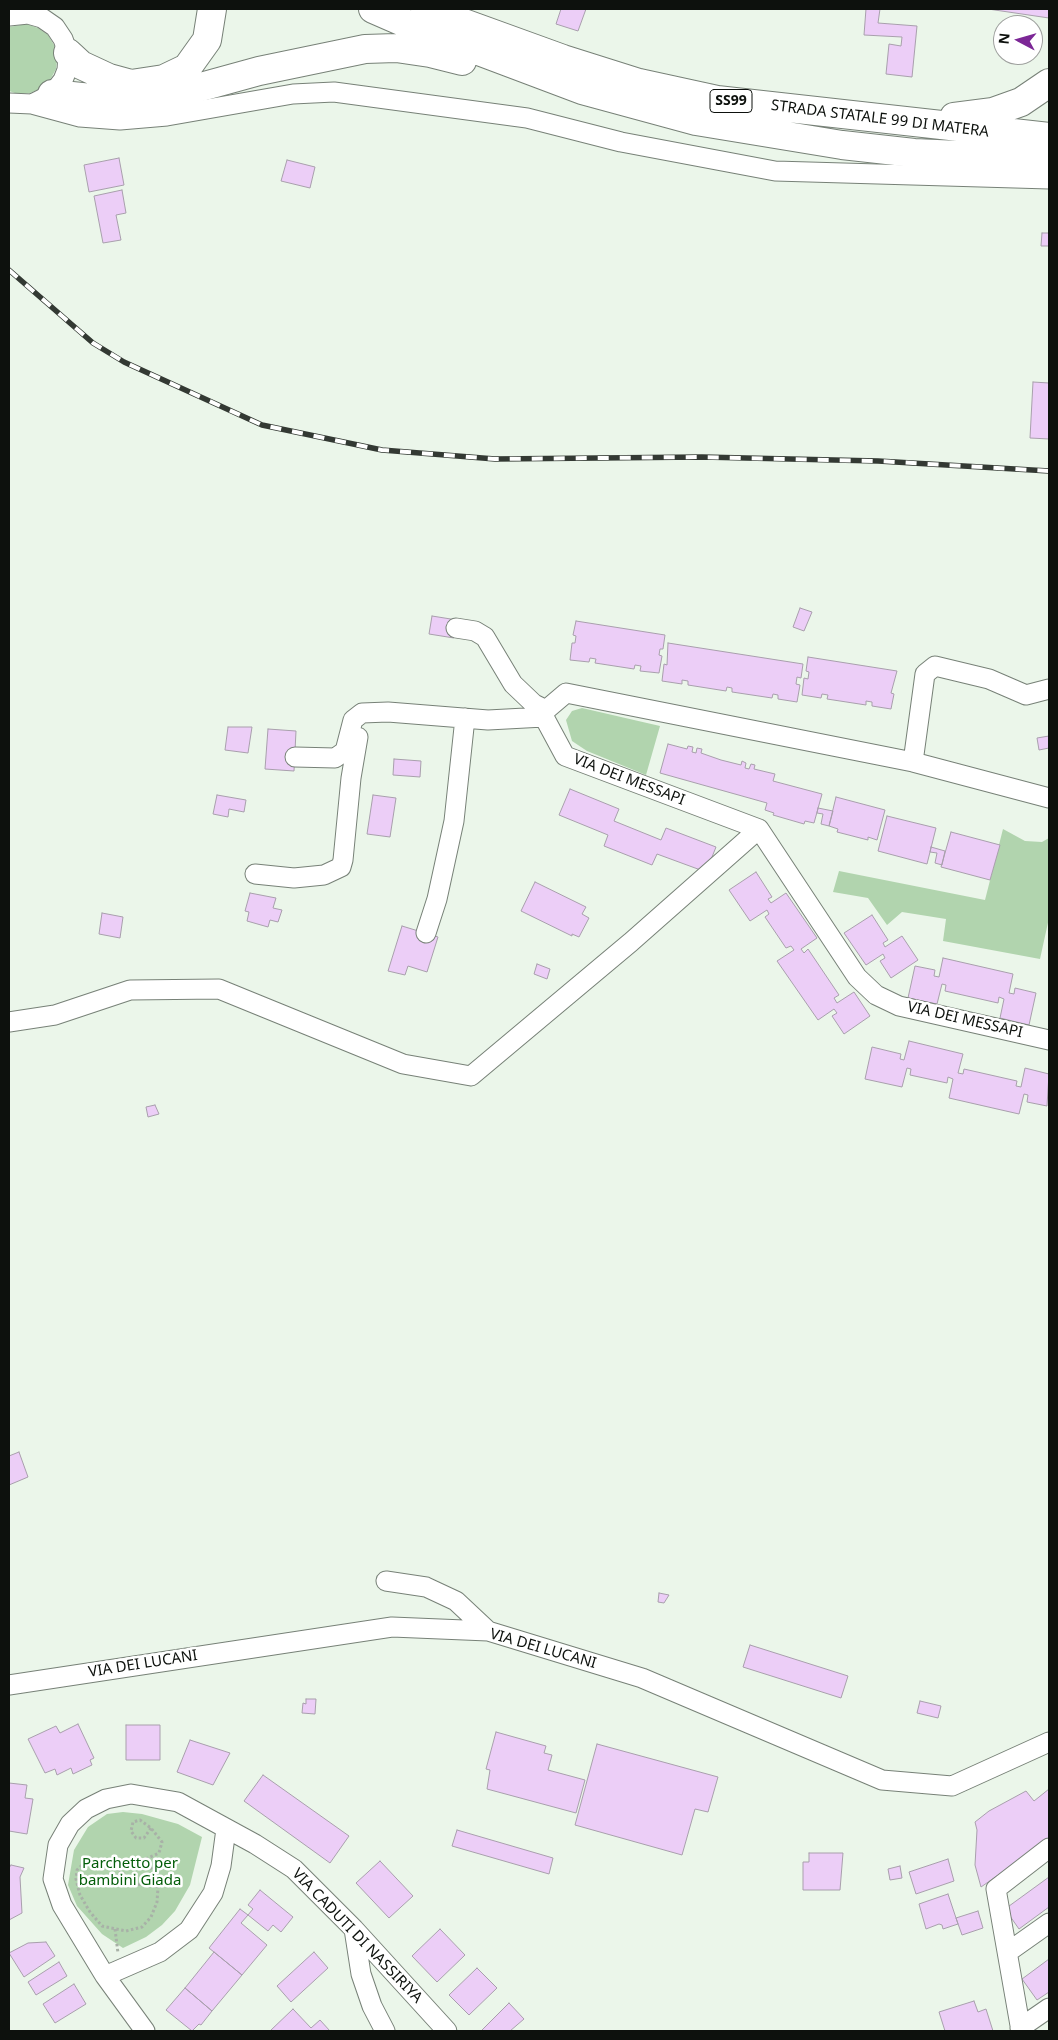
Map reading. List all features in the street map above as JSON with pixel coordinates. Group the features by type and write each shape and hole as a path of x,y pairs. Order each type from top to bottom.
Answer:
{"highway":[{"path":"68,53 81,65 110,78 131,84 164,80 186,68 207,40 212,9"},
{"name":"SS99","path":"373,9 412,26 582,90 696,121 842,145 914,152 1049,159"},
{"name":"STRADA STATALE 99 DI MATERA","path":"426,9 639,83 717,100 1049,137"},
{"path":"42,99 150,101 258,71 344,52 396,48 430,53 493,70 560,96 631,116 660,123 696,121"},
{"path":"717,100 769,106 963,117 993,112 1022,102 1049,83"}],"street":[{"path":"9,16 24,11 42,18 55,28 63,39 68,53 67,70 63,80 42,99"},
{"path":"9,103 42,99 80,117 120,120 167,116 294,94 334,92 527,118 621,142 775,171 1049,178"},
{"path":"456,628 475,631 485,638 503,669 520,692 545,714"},
{"path":"913,762 924,674 935,666 989,679 1026,695 1049,689"},
{"path":"295,757 335,758 345,751 353,720 362,713 388,712 504,720 545,714 566,693 913,762 1049,798"},
{"path":"255,874 294,878 324,876 341,867 362,713"},
{"name":"VIA DEI MESSAPI","path":"545,714 565,756 759,829 857,977 876,995 899,1006 1049,1040"},
{"path":"426,933 437,899 454,821 464,718"},
{"path":"9,1022 55,1015 130,990 219,989 403,1064 471,1076 631,942 759,829"},
{"path":"386,1581 426,1587 456,1600 488,1631"},
{"name":"VIA DEI LUCANI","path":"9,1685 392,1627 488,1631 642,1678 882,1780 952,1786 1049,1742"},
{"name":"VIA CADUTI DI NASSIRIYA","path":"145,2031 108,1967 62,1905 53,1879 58,1845 70,1824 86,1809 106,1799 131,1794 178,1802 294,1869 354,1930 447,2031"},
{"path":"108,1967 160,1952 189,1930 213,1893 226,1829"},
{"path":"1049,1848 996,1889 1020,2030 1049,2008"},
{"path":"1008,1952 1049,1923"},
{"path":"354,1930 361,1974 372,2006 385,2031"}],"path":[{"path":"151,1828 144,1838 136,1838 131,1831 133,1822 140,1820 151,1828 162,1842 159,1853 141,1861 149,1864 156,1876 158,1887 157,1902 150,1917 142,1927 126,1932 102,1926 90,1912 80,1895 76,1879 77,1870 82,1865 95,1864 120,1870 128,1879 137,1884 158,1887"},
{"path":"108,1967 118,1953 115,1929"}],"green space":[{"path":"27,24 38,28 48,35 54,45 57,57 56,69 50,80 42,88 30,93 18,94 9,91 9,27"},
{"path":"582,708 660,726 646,775 587,751 572,741 566,720 572,711"},
{"path":"1003,829 1025,841 1042,842 1049,838 1049,918 1040,959 943,941 946,919 902,912 887,925 868,898 833,892 839,871 985,900"},
{"name":"Parchetto per bambini Giada","path":"123,1812 142,1814 178,1824 202,1837 190,1885 175,1911 162,1925 146,1937 123,1948 102,1934 77,1906 68,1885 74,1850 88,1827 107,1814"}],"building":[{"path":"561,9 586,9 578,31 556,24"},
{"path":"866,9 880,9 878,23 917,26 912,77 886,74 889,44 901,46 902,37 864,35"},
{"path":"988,9 1049,9 1049,18 1043,17 1043,15 1029,15"},
{"path":"119,158 124,185 89,192 84,165"},
{"path":"287,160 315,167 310,188 281,181"},
{"path":"122,190 126,213 116,215 121,240 103,243 94,196"},
{"path":"1042,233 1049,233 1049,246 1041,246"},
{"path":"1033,382 1049,383 1049,439 1030,438"},
{"path":"800,608 812,612 804,631 793,627"},
{"path":"432,616 457,620 454,638 429,634"},
{"path":"576,621 665,635 663,649 660,649 659,655 662,656 659,673 640,671 641,666 635,665 634,669 595,663 596,659 590,658 589,662 570,660 572,643 575,643 576,636 573,635"},
{"path":"668,643 803,664 801,678 797,677 796,684 800,685 797,702 778,699 778,695 773,694 772,698 732,692 732,688 727,687 726,691 688,685 688,681 682,680 682,684 662,681 664,664 667,665"},
{"path":"808,657 897,671 891,693 894,694 891,709 872,706 872,702 866,701 866,705 827,699 828,695 822,694 821,698 802,695 804,678 808,679 809,672 806,671"},
{"path":"228,727 252,727 248,753 225,750"},
{"path":"268,729 296,731 294,771 265,769"},
{"path":"1049,736 1049,748 1039,750 1037,738"},
{"path":"668,744 687,749 688,746 693,747 692,752 696,753 697,748 702,749 701,753 741,765 742,761 746,763 745,768 749,769 751,764 755,765 754,769 775,774 773,781 822,794 814,823 805,821 804,824 773,815 774,813 765,810 767,803 660,773"},
{"path":"394,759 421,761 420,777 393,775"},
{"path":"570,789 619,809 614,821 661,840 666,828 716,847 706,872 657,854 652,865 604,846 608,835 559,815"},
{"path":"217,795 246,800 244,812 229,809 228,817 213,814"},
{"path":"373,795 396,798 390,837 367,834"},
{"path":"836,797 885,810 877,840 868,837 868,840 837,832 838,829 829,826"},
{"path":"818,808 833,811 829,826 821,824 823,814 817,813"},
{"path":"887,816 936,828 927,864 878,851"},
{"path":"951,832 1000,845 990,880 941,867"},
{"path":"931,847 945,851 942,865 935,863 937,853 930,852"},
{"path":"756,872 772,897 768,899 771,903 786,893 817,938 801,949 804,953 808,949 839,995 834,998 837,1003 854,992 870,1016 844,1034 832,1016 837,1013 834,1009 818,1020 777,961 794,950 791,946 786,948 765,917 769,914 767,910 750,921 729,890"},
{"path":"535,882 586,907 582,914 589,918 579,937 572,934 572,936 521,911"},
{"path":"250,893 276,898 273,908 282,910 278,922 270,920 268,927 247,921 249,912 245,911"},
{"path":"102,913 123,917 120,938 99,934"},
{"path":"872,915 888,940 883,943 885,947 902,936 918,960 891,978 880,961 885,958 883,954 866,965 844,933"},
{"path":"402,926 438,937 427,972 408,966 405,975 388,971"},
{"path":"943,958 1013,974 1009,993 1014,994 1015,988 1036,993 1029,1025 1000,1018 1004,999 999,997 998,1003 945,991 946,985 942,984 937,1004 908,998 915,966 935,970 934,976 939,977"},
{"path":"537,964 550,969 547,979 534,974"},
{"path":"909,1041 963,1054 958,1073 963,1074 964,1069 1017,1081 1016,1086 1021,1087 1025,1068 1049,1074 1047,1106 1027,1102 1028,1095 1024,1094 1019,1114 949,1098 953,1079 948,1077 947,1083 910,1075 911,1069 907,1068 902,1087 865,1079 872,1047 901,1054 900,1059 904,1060"},
{"path":"155,1105 159,1114 148,1117 146,1107"},
{"path":"19,1452 28,1477 9,1485 9,1456"},
{"path":"659,1593 669,1595 664,1603 658,1602"},
{"path":"750,1645 848,1676 841,1698 743,1667"},
{"path":"306,1699 316,1699 315,1714 302,1713 303,1703 306,1704"},
{"path":"920,1701 941,1706 938,1718 917,1713"},
{"path":"78,1724 94,1758 90,1760 92,1765 73,1774 71,1768 57,1775 55,1769 45,1773 28,1739 56,1726 60,1733"},
{"path":"126,1725 160,1725 160,1760 126,1760"},
{"path":"496,1732 546,1746 544,1753 552,1755 548,1770 585,1780 576,1813 487,1789 490,1770 486,1769"},
{"path":"190,1740 230,1753 213,1785 177,1772"},
{"path":"597,1744 718,1777 708,1812 695,1809 682,1855 575,1825"},
{"path":"263,1775 349,1836 330,1863 244,1801"},
{"path":"9,1783 27,1785 25,1798 33,1799 27,1834 9,1831"},
{"path":"1049,1789 1049,1840 981,1887 975,1865 977,1830 975,1822 989,1811 1026,1791 1034,1801"},
{"path":"457,1830 553,1858 549,1874 452,1846"},
{"path":"809,1853 843,1853 840,1890 803,1890 803,1862 809,1862"},
{"path":"948,1859 954,1881 916,1894 909,1872"},
{"path":"380,1861 413,1896 389,1918 356,1883"},
{"path":"11,1865 24,1868 20,1877 22,1913 9,1920 9,1868"},
{"path":"900,1866 902,1878 890,1880 888,1869"},
{"path":"1049,1877 1049,1907 1019,1929 1005,1909"},
{"path":"260,1890 293,1917 281,1932 273,1925 268,1931 248,1915 253,1909 248,1905"},
{"path":"948,1894 958,1924 943,1929 942,1925 939,1924 926,1929 919,1904"},
{"path":"240,1909 248,1915 241,1923 267,1945 242,1975 209,1948"},
{"path":"978,1911 983,1928 962,1935 956,1918"},
{"path":"440,1929 465,1955 437,1982 412,1956"},
{"path":"46,1942 55,1956 24,1977 9,1953 28,1943"},
{"path":"214,1952 242,1975 212,2011 185,1988"},
{"path":"314,1952 328,1968 291,2002 277,1986"},
{"path":"1049,1959 1049,1992 1037,2000 1022,1979"},
{"path":"59,1962 67,1976 36,1995 28,1982"},
{"path":"477,1968 497,1988 469,2015 449,1995"},
{"path":"74,1984 86,2004 55,2023 43,2004"},
{"path":"185,1988 212,2011 201,2025 199,2024 192,2031 166,2010"},
{"path":"974,2001 978,2012 986,2009 993,2031 945,2031 939,2012"},
{"path":"509,2003 524,2019 510,2031 481,2031"},
{"path":"293,2009 311,2028 320,2020 330,2031 270,2031"}],"railway":[{"path":"9,270 93,343 124,362 262,425 382,450 495,459 702,457 878,461 1049,471"}]}
